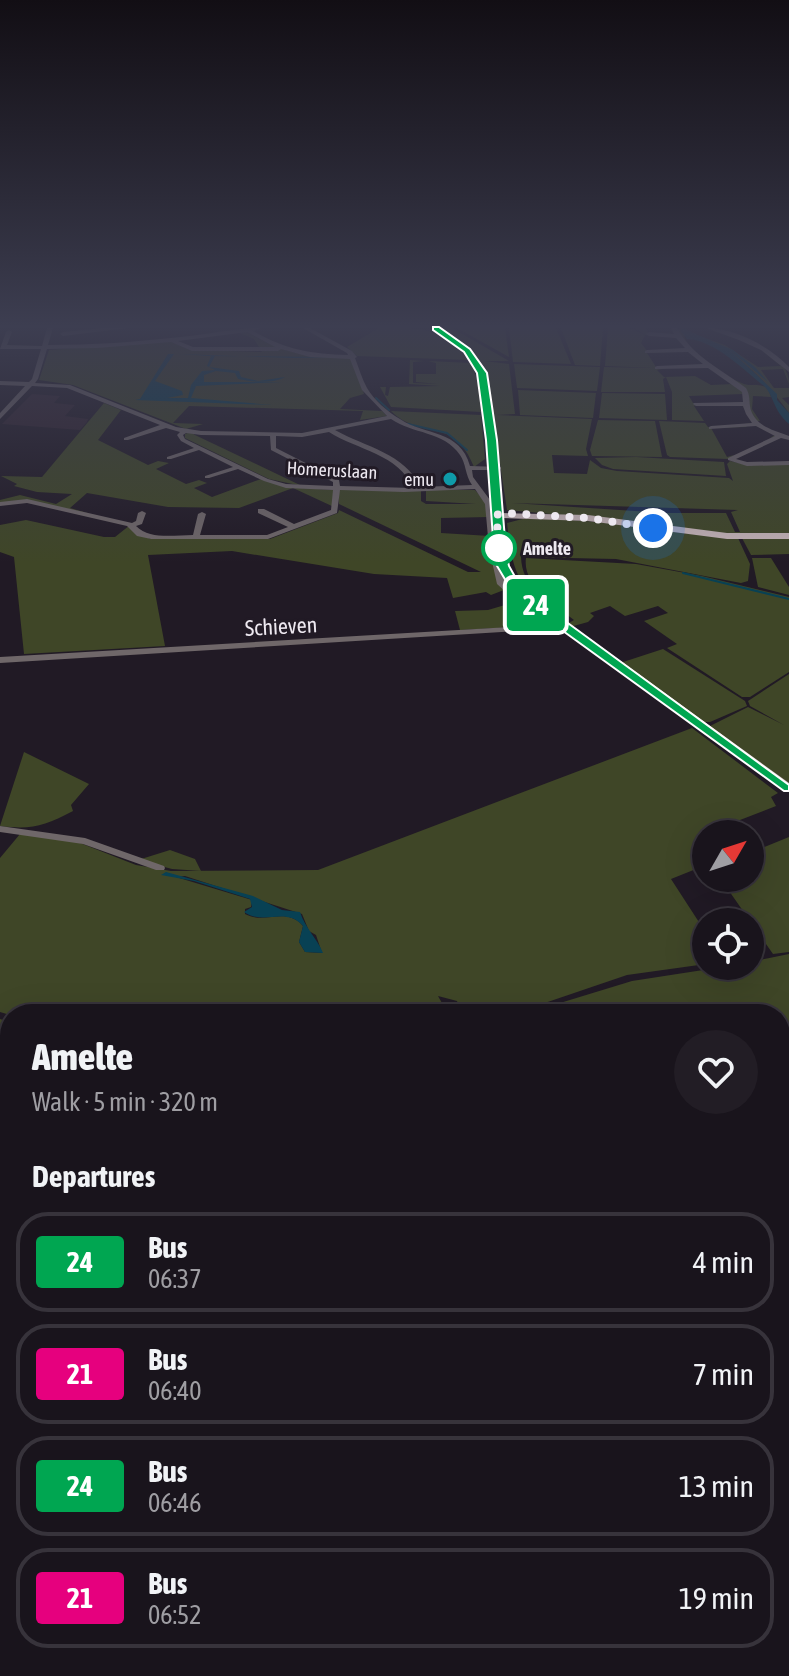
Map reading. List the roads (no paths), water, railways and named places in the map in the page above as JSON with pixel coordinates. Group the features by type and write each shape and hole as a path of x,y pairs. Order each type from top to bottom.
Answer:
{"main road":[{"path":"487,406 501,515 503,566 527,602 789,788"},
{"path":"501,515 600,520 693,534 789,536"}],"street":[{"path":"120,406 184,431 273,436 332,431 392,417"},
{"path":"381,406 392,417 452,442 464,455 475,487 488,500 501,584 527,602"},
{"path":"747,406 748,413 758,424 785,437"},
{"path":"711,428 758,424"},
{"path":"126,439 167,425"},
{"name":"Homeruslaan","path":"184,431 181,439 286,486 475,487"},
{"path":"332,431 401,464 414,478 417,489"},
{"path":"0,504 24,501 95,512 133,525 146,536 264,537 334,511 335,479 273,449 273,436"},
{"path":"785,437 730,459 747,464 789,463"},
{"path":"169,458 199,448"},
{"path":"207,477 238,467"},
{"path":"468,468 495,468"},
{"path":"261,511 294,527"},
{"path":"133,525 139,522 142,513"},
{"path":"196,537 202,514"},
{"path":"506,590 519,587"},
{"name":"Schieven","path":"0,660 563,626"},
{"path":"0,829 85,841 160,868"}],"water":[{"path":"776,406 783,406 789,413 789,424"},
{"path":"166,872 253,896 282,910 300,912 323,953 305,952 299,942 303,926 296,920 282,916 252,916 244,912 252,907 250,899 194,881 161,875"}],"waterway":[{"path":"385,406 389,410"},
{"path":"408,424 447,433 467,450"},
{"path":"683,573 789,599"}],"place":[{"name":"emu","path":"450,479"},
{"name":"Amelte","path":"499,548"}]}
